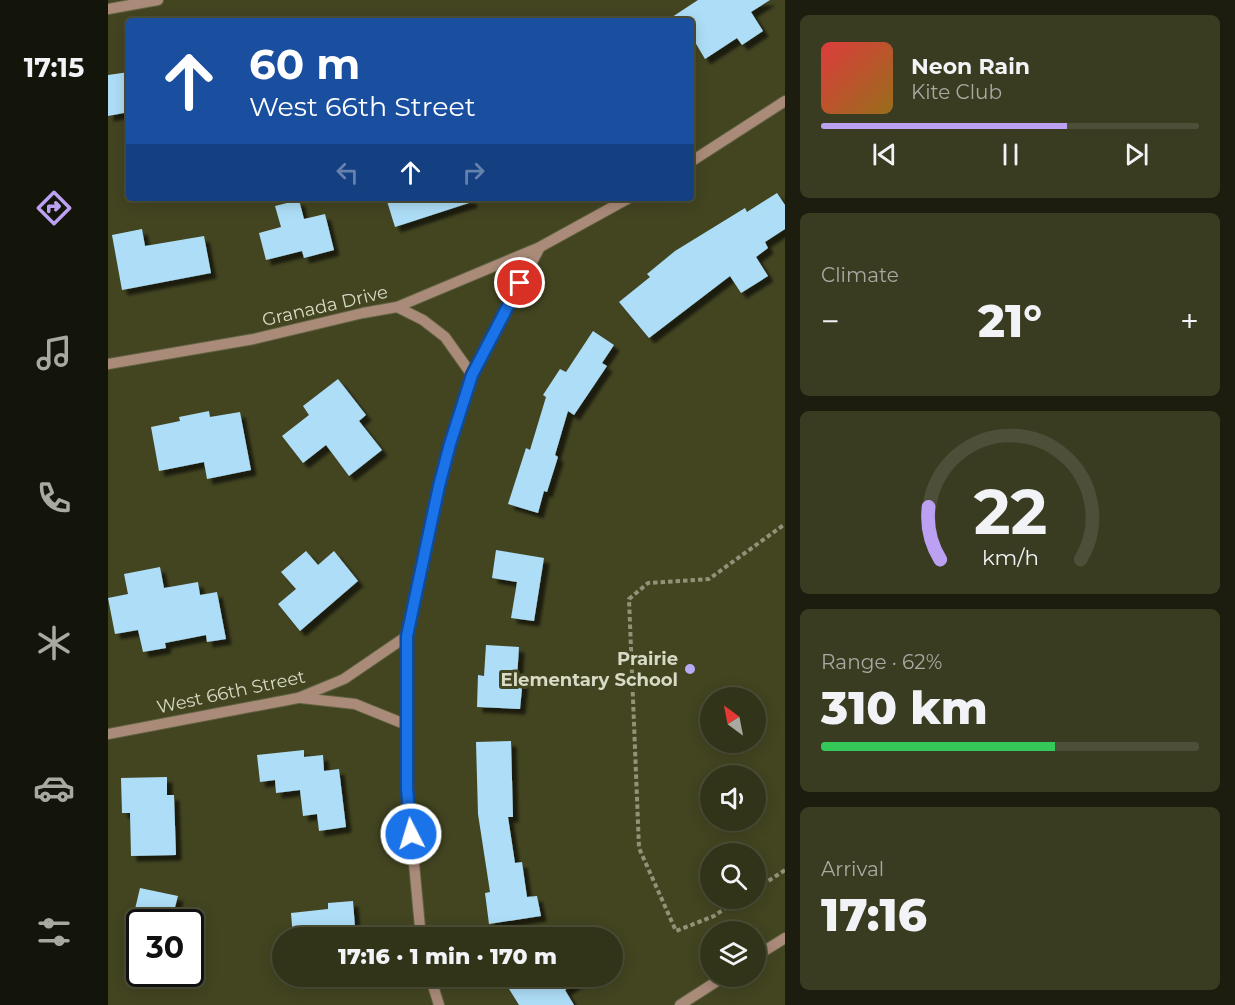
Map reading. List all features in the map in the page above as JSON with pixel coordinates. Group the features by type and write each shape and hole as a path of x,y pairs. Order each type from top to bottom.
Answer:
{"street":[{"path":"108,9 158,0"},
{"path":"694,160 785,101"},
{"path":"420,927 407,789 407,636 450,444 472,375 540,247 624,201"},
{"name":"Granada Drive","path":"108,364 254,339 397,307 540,247"},
{"path":"397,307 423,320 445,337 472,375"},
{"name":"West 66th Street","path":"108,734 298,698 344,679 407,636"},
{"path":"298,698 355,704 407,725"},
{"path":"766,950 785,938"},
{"path":"433,987 439,1005"},
{"path":"680,1005 708,987"}],"path":[{"path":"724,909 714,916 676,931 639,848 629,599 648,583 709,579 785,524"},
{"path":"766,882 785,870"}],"building":[{"path":"698,0 770,0 751,12 763,31 742,45 737,38 705,59 694,40 694,18 671,18"},
{"path":"126,72 126,113 108,116 108,75"},
{"path":"777,193 785,205 785,229 765,242 768,248 756,257 768,276 741,293 730,276 649,338 619,302 650,277 647,274 675,251 745,208 747,212"},
{"path":"299,201 304,219 325,214 334,250 304,258 302,251 266,260 259,233 281,227 275,206"},
{"path":"387,201 472,201 472,202 395,227"},
{"path":"142,229 145,246 204,236 211,273 122,290 112,235"},
{"path":"593,331 614,345 602,363 607,366 574,415 568,411 555,455 558,457 538,513 508,504 526,448 530,450 546,397 543,395 560,369 566,372"},
{"path":"338,379 366,415 359,421 382,450 349,476 326,445 303,463 282,436 309,415 303,406"},
{"path":"209,411 210,417 240,412 251,470 207,479 204,462 159,471 151,427 180,421 179,417"},
{"path":"496,550 544,558 534,621 511,618 517,582 492,578"},
{"path":"306,551 318,565 334,551 358,581 300,631 278,604 296,589 281,572"},
{"path":"160,567 164,588 198,582 200,595 217,592 226,639 207,642 206,635 165,643 166,648 143,652 138,630 115,634 108,598 128,594 124,574"},
{"path":"486,645 519,647 517,678 523,678 520,709 477,707 478,675 484,676"},
{"path":"511,741 513,817 508,817 515,863 522,862 527,897 537,896 541,916 489,924 485,893 490,892 478,814 476,742"},
{"path":"304,750 304,757 323,755 324,771 339,769 346,827 319,831 317,814 303,816 300,790 276,793 275,780 260,782 257,755"},
{"path":"167,777 167,795 174,795 176,855 131,856 130,813 122,813 121,778"},
{"path":"140,888 178,896 174,909 135,909"},
{"path":"353,901 355,927 292,927 291,913 328,909 328,903"},
{"path":"508,987 570,987 565,990 574,1005 519,1005"}],"place":[{"name":"Prairie Elementary School","path":"690,669"}],"route":[{"path":"411,834 407,789 407,636 439,486 472,375 520,283"}]}
